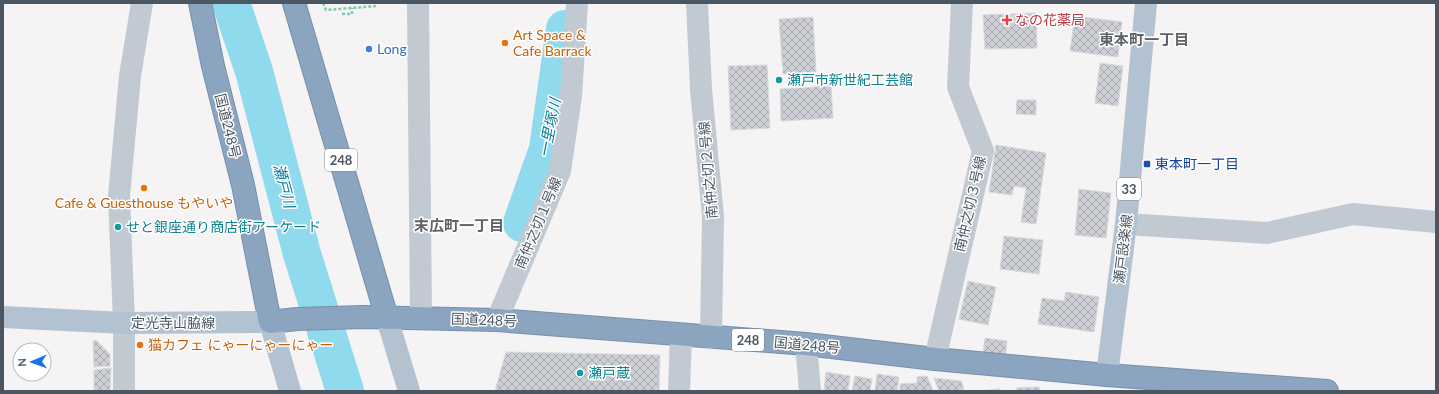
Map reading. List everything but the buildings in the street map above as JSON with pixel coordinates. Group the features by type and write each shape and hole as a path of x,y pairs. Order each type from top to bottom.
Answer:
{"highway":[{"name":"国道248号","path":"200,3 213,66 243,185 270,322 297,319 363,317 497,320 711,338 806,344 934,359 1107,383 1326,391"},
{"name":"248","path":"294,3 387,318"}],"main road":[{"name":"瀬戸設楽線","path":"1107,383 1126,224 1146,3"},
{"name":"定光寺山脇線","path":"3,317 124,323 270,322"},
{"path":"387,318 409,391"},
{"path":"270,322 290,391"}],"street":[{"path":"124,391 124,323 119,196 130,76 142,3"},
{"path":"418,3 421,318"},
{"name":"南仲之切１号線","path":"497,320 560,170 571,96 577,3"},
{"name":"南仲之切２号線","path":"697,3 701,89 713,217 711,338"},
{"name":"南仲之切３号線","path":"934,359 983,151 958,87 962,3"},
{"path":"1126,224 1267,233 1353,214 1436,222"},
{"path":"679,391 681,335"},
{"path":"806,344 810,391"}],"path":[{"path":"323,3 326,10 376,6"},
{"path":"342,14 352,14 352,8"}],"waterway":[{"name":"瀬戸川","path":"231,3 254,71 302,254 345,391"},
{"name":"一里塚川","path":"522,223 548,149 565,29"}],"place":[{"name":"なの花薬局","path":"1007,20"},
{"name":"Art Space & Cafe Barrack","path":"505,43"},
{"name":"Long","path":"369,49"},
{"name":"瀬戸市新世紀工芸館","path":"779,80"},
{"name":"東本町一丁目","path":"1147,164"},
{"name":"Cafe & Guesthouse もやいや","path":"144,188"},
{"name":"せと銀座通り商店街アーケード","path":"118,227"},
{"name":"猫カフェ にゃーにゃーにゃー","path":"140,345"},
{"name":"瀬戸蔵","path":"580,373"}],"district":[{"name":"東本町一丁目","path":"1144,40"},
{"name":"末広町一丁目","path":"459,226"}]}
